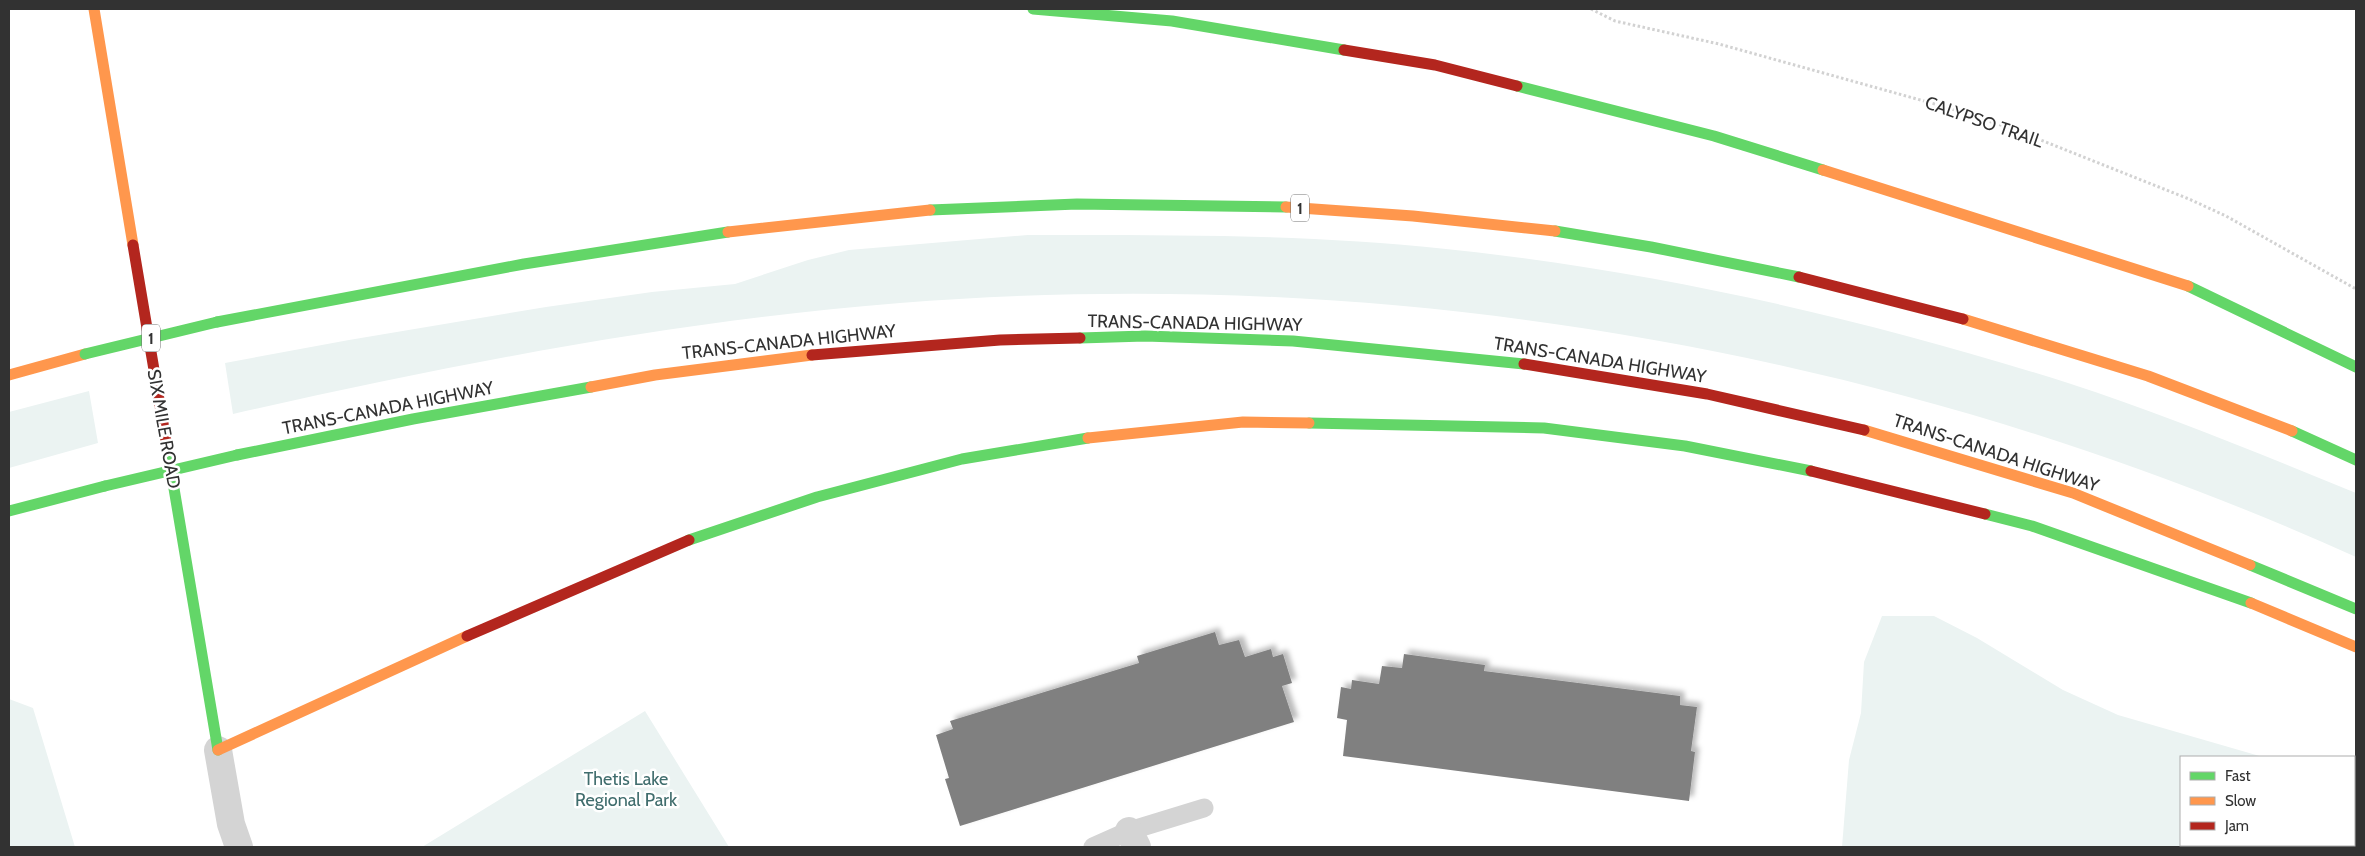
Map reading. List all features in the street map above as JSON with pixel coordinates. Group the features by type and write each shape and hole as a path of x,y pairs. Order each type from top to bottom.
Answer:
{"main road":[{"name":"SIX MILE ROAD","path":"94,9 218,750"},
{"path":"1033,9 1172,20 1435,65 1714,136 2197,289 2356,367"},
{"name":"1","path":"9,375 85,354 217,322 579,253 762,227 939,209 1108,203 1283,207 1481,222 1652,246 1823,281 2003,329 2147,376 2315,441 2356,460"},
{"name":"TRANS-CANADA HIGHWAY","path":"9,511 105,486 237,456 413,419 655,375 844,351 1000,340 1145,336 1293,341 1528,364 1707,394 1876,433 2073,493 2356,609"},
{"path":"218,750 461,639 686,541 817,497 962,459 1094,437 1243,422 1544,428 1714,451 1829,475 2032,526 2248,602 2356,647"}],"street":[{"name":"SIX MILE ROAD","path":"218,750 231,824 239,847"}],"lane":[{"path":"1093,847 1133,839 1204,808"}],"path":[{"name":"CALYPSO TRAIL","path":"1591,9 1615,21 1719,44 1942,106 2013,129 2088,161 2156,184 2226,216 2356,290"}],"green space":[{"path":"1028,235 1185,235 1290,238 1342,240 1446,249 1604,270 1760,300 1838,318 1992,360 2105,395 2213,435 2356,493 2356,557 2183,486 2007,425 1827,376 1644,338 1459,312 1273,297 1087,294 900,303 816,311 732,321 565,346 398,378 233,414 225,363 546,307 652,292 735,284 808,260 849,250"},
{"path":"89,391 98,443 9,468 9,412"},
{"path":"1882,616 1934,616 1977,638 2063,690 2118,715 2260,756 2180,756 2180,846 2355,846 2355,786 2356,847 1842,847 1849,760 1861,713 1864,662"},
{"path":"9,699 33,708 75,847 9,847"},
{"name":"Thetis Lake Regional Park","path":"645,711 729,847 422,847"}],"building":[{"path":"1215,632 1219,645 1239,640 1245,657 1271,649 1273,657 1283,654 1292,683 1282,686 1294,722 960,826 945,779 949,778 936,735 953,729 950,721 1139,663 1137,656"},
{"path":"1404,654 1485,665 1484,671 1680,696 1680,705 1697,707 1691,751 1695,752 1689,801 1343,756 1347,720 1337,718 1341,687 1351,689 1352,680 1379,684 1382,666 1402,668"}],"traffic: fast":[{"path":"1033,9 1172,21 1344,50"},
{"path":"1517,86 1714,136 1823,170"},
{"path":"930,210 1077,204 1286,207"},
{"path":"1555,231 1651,247 1799,277"},
{"path":"217,322 524,264 728,232"},
{"path":"2188,286 2356,367"},
{"path":"85,354 217,322"},
{"path":"1080,338 1145,336 1293,341 1524,364"},
{"path":"237,455 413,419 591,387"},
{"path":"1309,423 1544,428 1685,446 1811,471"},
{"path":"2292,431 2356,460"},
{"path":"689,540 817,497 962,459 1088,438"},
{"path":"166,441 218,750"},
{"path":"105,486 237,455"},
{"path":"9,511 105,486"},
{"path":"1985,514 2032,526 2251,603"},
{"path":"2250,565 2356,609"}],"traffic: slow":[{"path":"94,9 133,245"},
{"path":"1823,170 2188,286"},
{"path":"1286,207 1413,216 1555,231"},
{"path":"728,232 930,210"},
{"path":"1963,319 2148,376 2292,431"},
{"path":"9,375 85,354"},
{"path":"591,387 655,375 812,355"},
{"path":"1088,438 1243,422 1309,423"},
{"path":"1864,430 2073,493 2250,565"},
{"path":"2251,603 2356,647"},
{"path":"218,750 467,636"}],"traffic: jam":[{"path":"1344,50 1435,65 1517,86"},
{"path":"133,245 166,441"},
{"path":"1799,277 1963,319"},
{"path":"812,355 1000,340 1080,338"},
{"path":"1524,364 1707,394 1864,430"},
{"path":"1811,471 1985,514"},
{"path":"467,636 689,540"}]}
